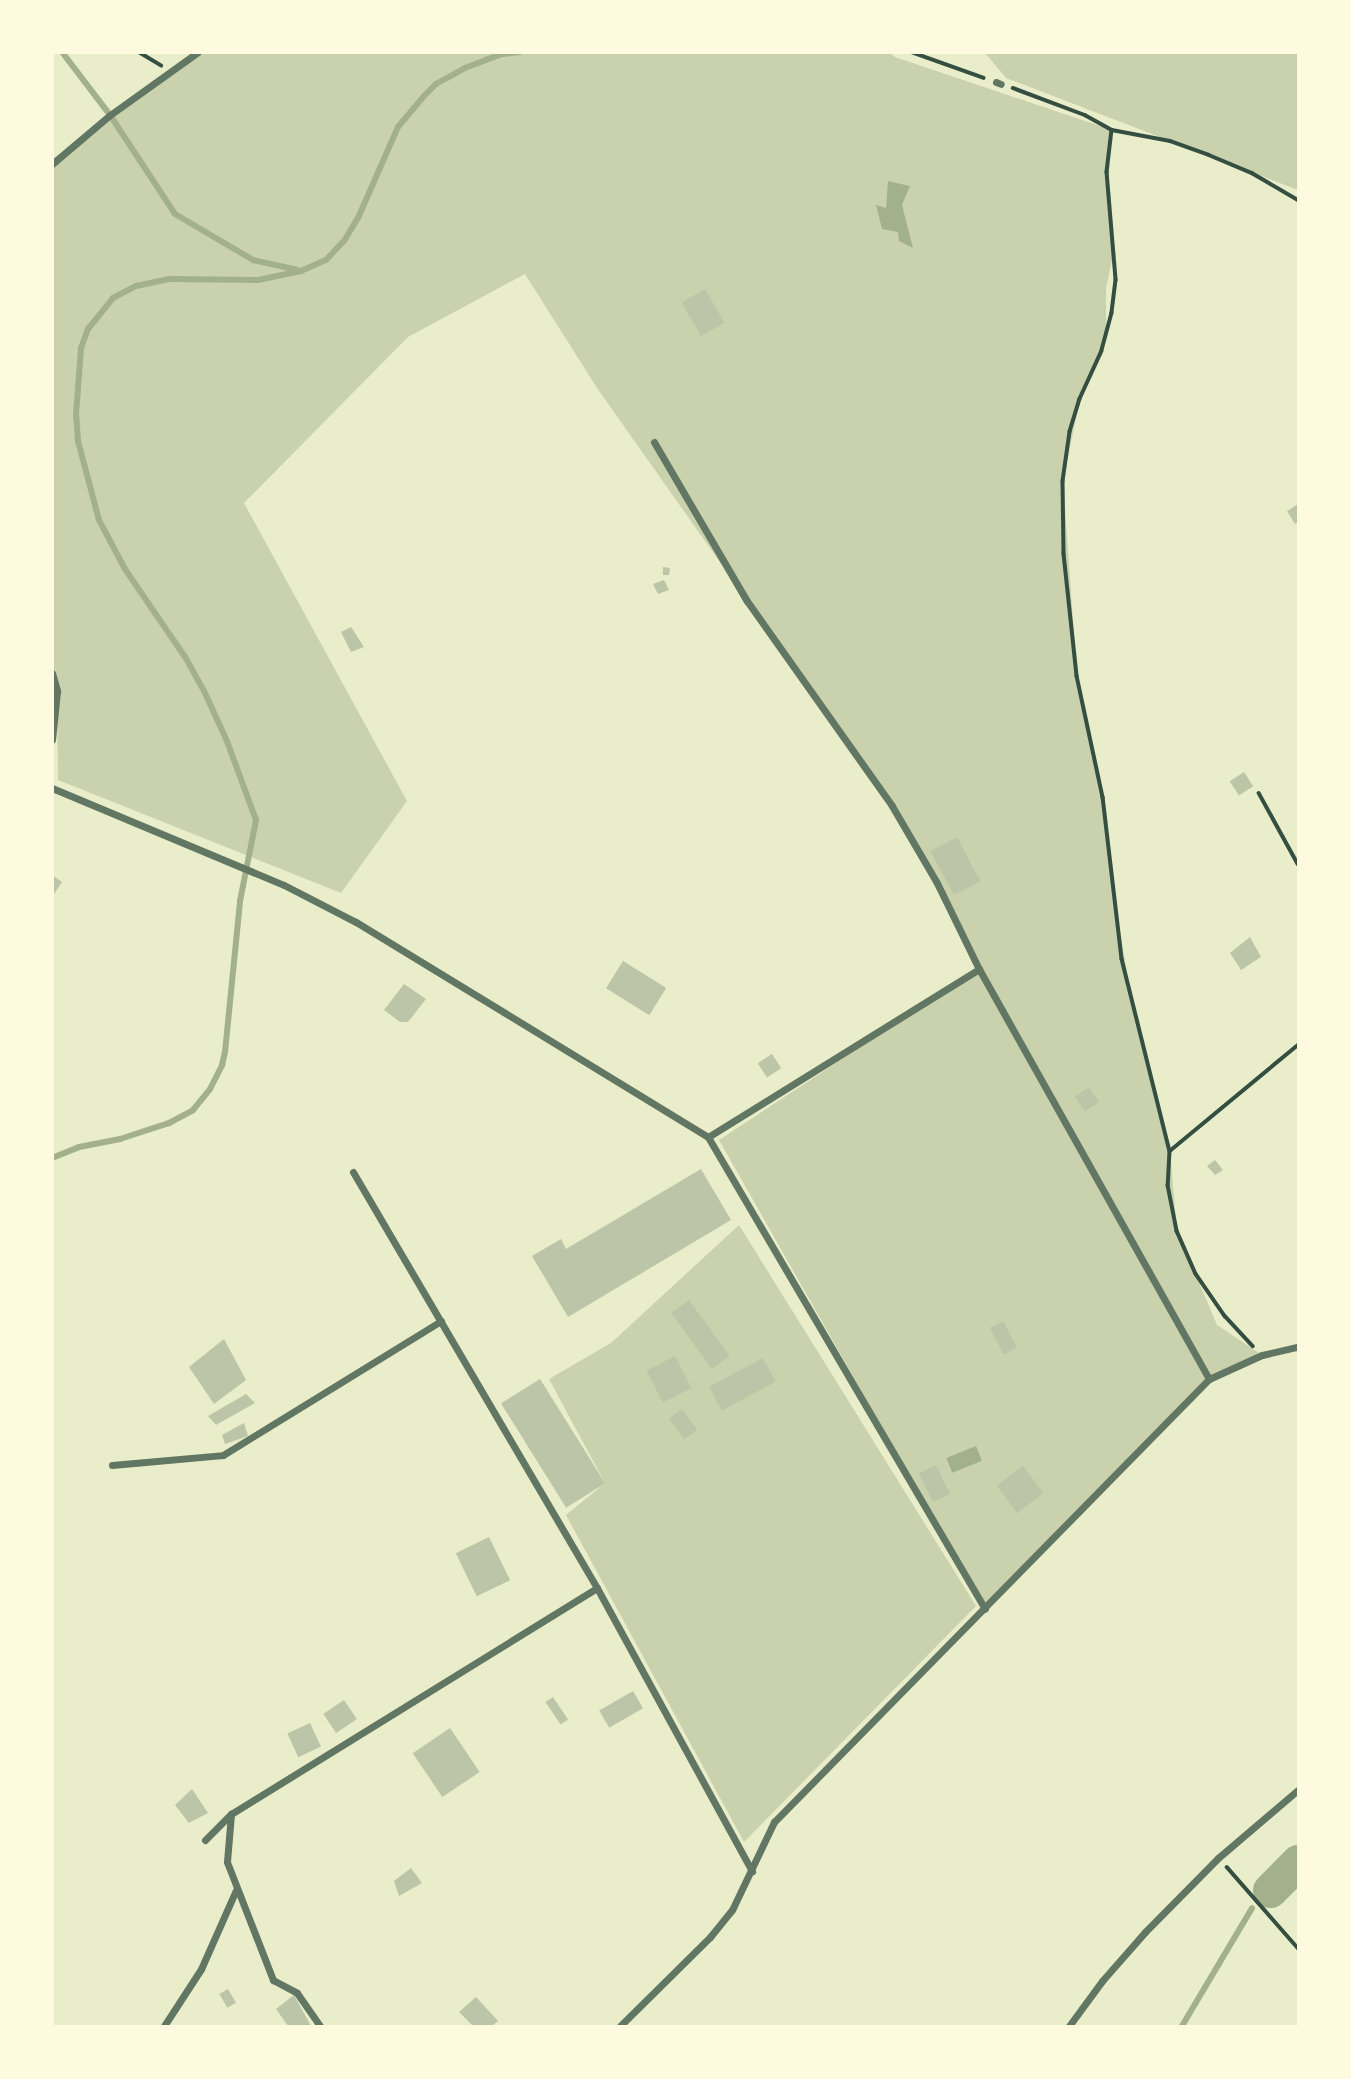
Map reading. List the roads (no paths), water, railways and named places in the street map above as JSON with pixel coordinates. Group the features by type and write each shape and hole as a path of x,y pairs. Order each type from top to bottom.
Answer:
{"street":[{"path":"52,164 110,115 198,52"},
{"path":"654,442 747,601 892,806 937,883 979,969 1209,1379"},
{"path":"52,673 57,691 52,740"},
{"path":"52,788 284,885 356,922 708,1137 985,1609"},
{"path":"708,1137 979,969"},
{"path":"353,1172 597,1588 752,1871"},
{"path":"112,1465 223,1455 441,1321"},
{"path":"621,2026 710,1937 732,1910 774,1822 1209,1379 1262,1355 1298,1346"},
{"path":"205,1840 231,1814 597,1588"},
{"path":"1069,2026 1102,1981 1137,1941 1218,1858 1298,1790"},
{"path":"231,1814 227,1861 273,1980 297,1993 320,2026"},
{"path":"164,2026 201,1969 236,1890"}],"waterway":[{"path":"62,52 110,115 175,214 253,260 298,270"},
{"path":"52,1158 79,1147 120,1139 169,1123 193,1110 210,1089 222,1065 225,1052 240,901 256,820 227,741 204,691 185,657 125,569 99,520 78,441 76,415 81,348 88,329 113,298 136,286 170,279 258,280 301,271 326,260 344,241 358,218 398,127 424,96 436,84 465,68 502,54 520,52"},
{"path":"1270,1890 1298,1862"},
{"path":"1182,2026 1252,1908"}]}
